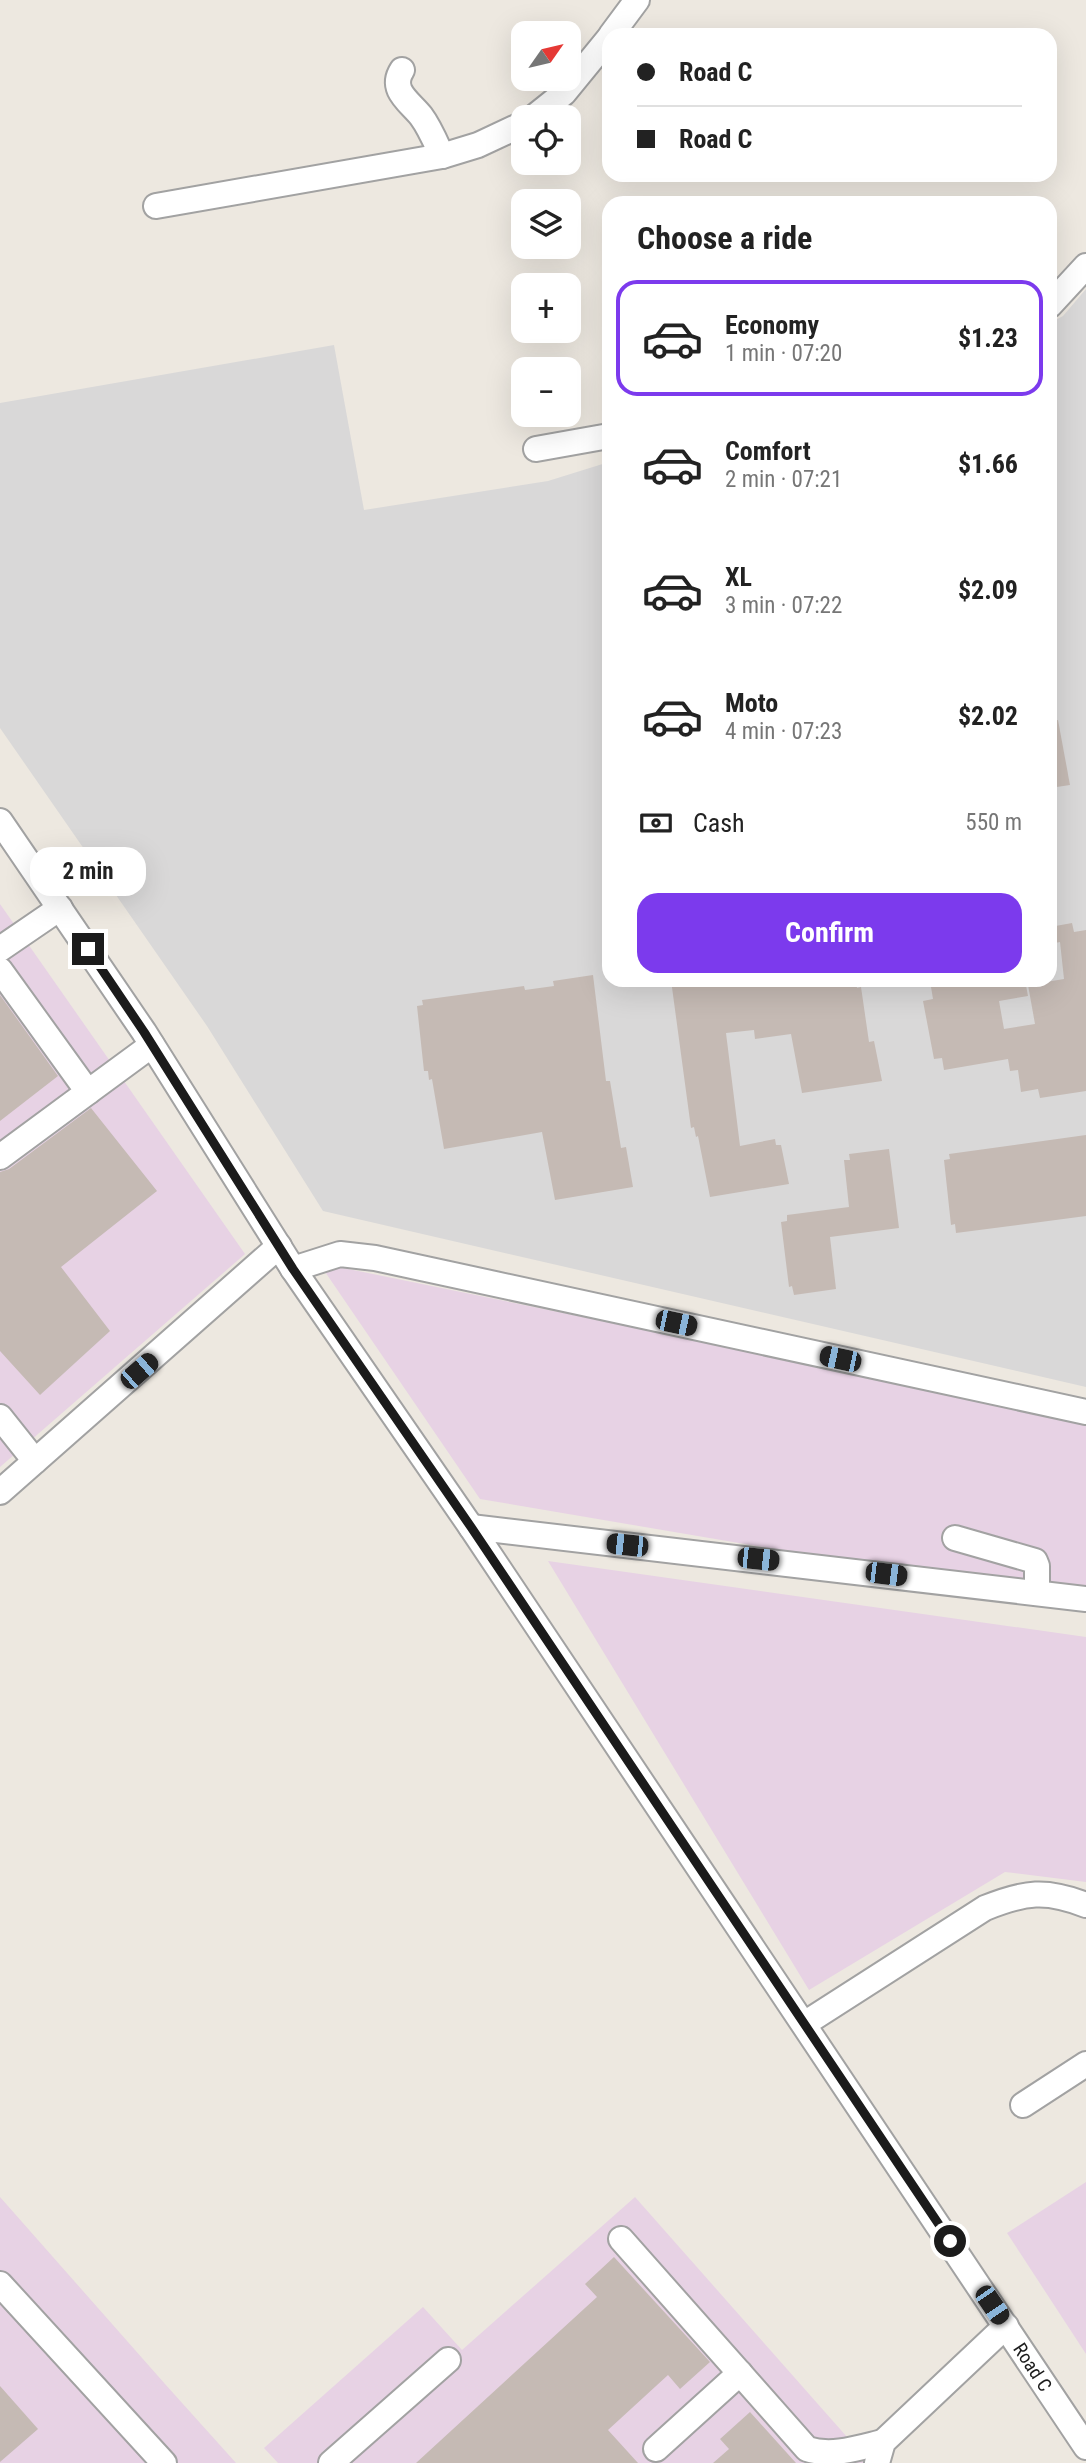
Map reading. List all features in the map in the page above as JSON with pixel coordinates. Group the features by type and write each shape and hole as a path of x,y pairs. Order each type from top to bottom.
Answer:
{"street":[{"path":"616,28 637,0"},
{"path":"549,105 564,93 602,46"},
{"path":"402,70 397,82 402,95 424,120 442,156"},
{"path":"156,206 442,156 478,145 511,130"},
{"path":"1057,298 1086,267"},
{"path":"536,449 602,437"},
{"name":"Road C","path":"0,821 152,1045 293,1269 471,1527 1086,2447"},
{"path":"0,949 60,908"},
{"path":"0,970 88,1092"},
{"path":"0,1157 152,1045"},
{"path":"0,1492 279,1246"},
{"path":"293,1269 340,1254 375,1258 1086,1412"},
{"path":"0,1417 35,1461"},
{"path":"471,1527 1086,1599"},
{"path":"955,1538 1035,1561 1037,1593"},
{"path":"804,2024 985,1908 1004,1900 1039,1893 1062,1896 1086,1905"},
{"path":"1023,2105 1086,2064"},
{"path":"621,2239 814,2456 841,2452 880,2453 1006,2326"},
{"path":"0,2284 164,2463"},
{"path":"331,2463 448,2360"},
{"path":"656,2449 740,2373"}],"shaded area":[{"path":"1086,289 1086,1387 323,1211 207,1026 0,728 0,403 334,345 364,510 548,481 602,464 602,987 1057,987 1057,319"},
{"path":"0,904 245,1254 0,1467"},
{"path":"319,1263 1086,1420 1086,1602 480,1499"},
{"path":"548,1561 1086,1637 1086,1882 1005,1872 809,1990"},
{"path":"1086,2182 1086,2354 1007,2233"},
{"path":"0,2197 165,2384 236,2463 0,2463"},
{"path":"635,2197 870,2463 278,2463 264,2448 423,2307 462,2350"}],"building":[{"path":"1057,720 1070,785 1057,787"},
{"path":"1072,923 1074,932 1086,930 1086,1091 1040,1098 1038,1089 1021,1092 1018,1070 1010,1071 1008,1059 944,1070 942,1058 934,1059 923,1001 933,999 931,987 1026,987 1028,996 999,1001 1004,1029 1035,1024 1028,987 1057,987 1057,980 1064,979 1060,942 1057,943 1057,926"},
{"path":"593,975 606,1081 610,1081 621,1148 626,1147 633,1187 555,1200 542,1132 444,1149 432,1079 429,1080 428,1071 424,1071 417,1006 423,1005 422,1000 524,986 525,990 554,986 553,981"},
{"path":"672,987 861,987 869,1042 874,1041 882,1081 802,1093 791,1034 755,1039 754,1030 726,1033 740,1146 775,1139 776,1145 781,1145 789,1184 710,1197 698,1136 696,1137 694,1127 691,1128"},
{"path":"0,995 58,1076 0,1121"},
{"path":"91,1108 157,1191 61,1267 110,1331 40,1395 0,1351 0,1172 9,1169"},
{"path":"1086,1135 1086,1216 956,1233 955,1224 951,1225 944,1160 950,1159 949,1154"},
{"path":"889,1149 899,1228 830,1237 836,1289 794,1295 792,1286 789,1287 781,1222 787,1221 787,1215 849,1207 844,1160 850,1160 849,1154"},
{"path":"614,2257 710,2362 680,2389 668,2375 608,2430 638,2463 416,2463 597,2297 585,2284"},
{"path":"0,2386 38,2429 0,2462"},
{"path":"750,2412 796,2463 713,2463 729,2449 720,2439"}],"route":[{"path":"88,949 144,1032 293,1269 471,1527 950,2241"}]}
